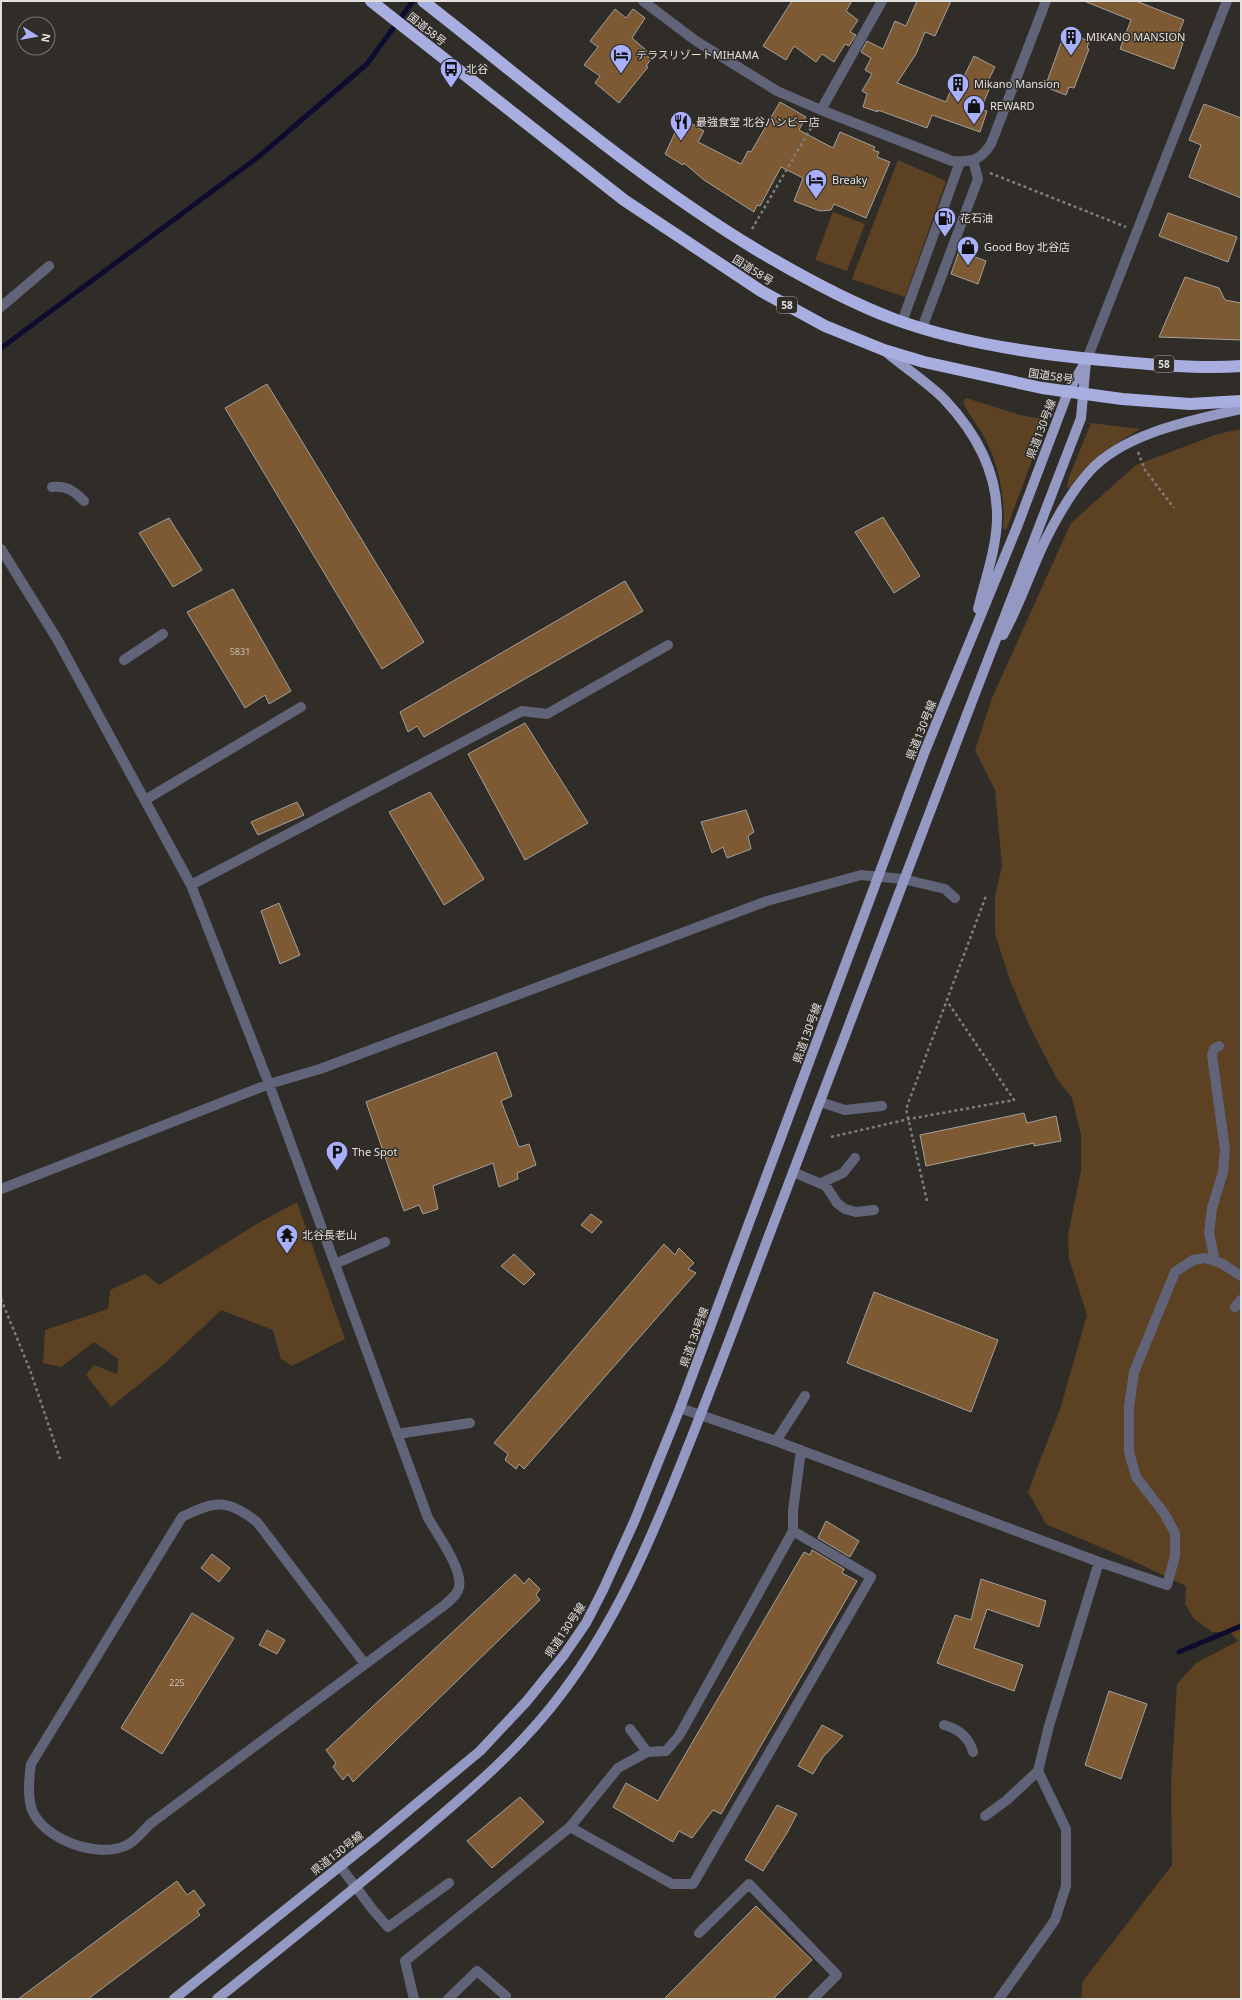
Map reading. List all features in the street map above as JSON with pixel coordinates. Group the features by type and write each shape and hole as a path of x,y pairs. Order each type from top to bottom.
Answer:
{"highway":[{"name":"国道58号","path":"371,1 624,200 761,291 825,326 884,350 991,377 1042,388 1122,399 1190,404 1241,400"},
{"name":"国道58号","path":"425,2 596,140 696,212 794,272 854,302 902,322 922,328 1035,352 1086,359 1126,362 1241,366"}],"main road":[{"path":"884,350 944,400 974,437 987,462 994,482 997,520 994,546 970,644"},
{"path":"217,1999 356,1888 492,1770 533,1728 561,1695 602,1633 621,1600 654,1530 701,1415 903,878 1081,418 1086,359"},
{"name":"県道130号線","path":"174,1999 480,1751 526,1702 564,1654 586,1623 634,1522 680,1408 925,751 970,644 1068,392 1086,359"},
{"path":"987,663 1011,620 1045,541 1072,494 1090,470 1114,451 1147,435 1172,426 1241,409"}],"street":[{"path":"821,110 882,1"},
{"path":"648,3 696,41 778,91 821,110 952,161 960,162 973,160 983,155 991,144 1046,1"},
{"path":"1086,359 1227,1"},
{"path":"922,328 978,179 973,160"},
{"path":"902,322 960,162"},
{"path":"1,308 49,266"},
{"path":"52,487 64,486 73,490 84,501"},
{"path":"1,549 57,639 191,885 269,1084 428,1518 459,1573 460,1587 455,1596 446,1604 150,1824 126,1846 108,1851 73,1844 50,1831 32,1810 29,1782 31,1764 182,1517 195,1510 208,1506 233,1505 257,1522 365,1664"},
{"path":"124,660 163,634"},
{"path":"191,885 522,711 547,714 668,645"},
{"path":"145,800 301,707"},
{"path":"1,1189 269,1084 320,1069 767,901 861,875 903,878 946,889 955,898"},
{"path":"1215,1261 1209,1233 1212,1208 1223,1172 1225,1150 1212,1055 1214,1049 1219,1046"},
{"path":"820,1102 845,1110 882,1106"},
{"path":"821,1183 843,1173 855,1158"},
{"path":"793,1172 826,1186 837,1203 845,1209 856,1212 874,1210"},
{"path":"335,1264 384,1242"},
{"path":"680,1408 802,1450 1099,1562 1167,1585 1175,1556 1175,1533 1164,1513 1136,1477 1129,1452 1129,1407 1134,1372 1175,1272 1193,1260 1205,1258 1215,1261 1241,1276"},
{"path":"776,1441 805,1396"},
{"path":"397,1434 470,1423"},
{"path":"414,1999 405,1961 570,1827 618,1768 647,1752 666,1751 679,1736 793,1531 793,1511 802,1450"},
{"path":"570,1827 672,1884 693,1884 871,1577 793,1531"},
{"path":"985,1816 1007,1800 1038,1771 1049,1726 1099,1562"},
{"path":"944,1725 953,1727 971,1742 973,1752"},
{"path":"630,1729 647,1752"},
{"path":"999,1999 1055,1920 1066,1886 1066,1829 1038,1771"},
{"path":"340,1866 356,1888 388,1926 449,1883"},
{"path":"699,1933 749,1884 837,1975 813,1999"},
{"path":"448,1999 477,1971 506,1996"}],"path":[{"path":"752,229 821,110"},
{"path":"988,172 1136,231"},
{"path":"1144,449 1138,452 1145,470 1174,508"},
{"path":"927,1201 906,1109 986,896"},
{"path":"831,1137 909,1119 1014,1100 947,1000"},
{"path":"1,1298 30,1370 60,1458"}],"shaded area":[{"path":"898,160 946,181 905,297 852,279"},
{"path":"833,212 865,224 847,271 815,260"},
{"path":"966,398 1020,415 1047,420 1006,530 1003,528 1004,516 1000,479 988,444 963,402"},
{"path":"1091,423 1140,429 1101,454 1077,478 1071,488 1067,487 1069,477"},
{"path":"1241,429 1241,1999 1081,1999 1083,1981 1172,1865 1171,1785 1177,1684 1196,1663 1238,1641 1230,1632 1212,1632 1194,1619 1185,1604 1186,1586 1133,1561 1046,1524 1028,1492 1061,1406 1087,1315 1069,1259 1068,1235 1081,1170 1081,1134 1072,1098 1057,1079 1029,1025 1010,980 995,934 995,896 1002,866 995,790 975,750 992,698 1071,523 1136,465 1218,434"},
{"path":"297,1202 345,1339 292,1366 281,1359 273,1330 221,1310 164,1364 111,1407 86,1375 94,1365 117,1374 118,1359 94,1342 61,1367 43,1363 45,1330 108,1309 110,1290 145,1274 159,1285 260,1222"}],"building":[{"path":"792,1 852,1 846,11 858,20 850,32 856,35 849,46 845,44 834,62 822,54 816,62 794,46 786,60 763,46"},
{"path":"917,1 951,1 935,36 925,32 916,54 897,83 946,102 951,89 957,91 974,56 995,67 986,85 990,87 981,109 987,111 980,132 932,115 927,128 878,110 878,112 863,107 867,94 862,91 872,74 865,70 871,58 861,52 867,41 883,49 895,21 906,26"},
{"path":"1084,1 1136,1 1184,20 1176,40 1183,43 1174,69 1120,49 1131,20"},
{"path":"615,9 626,18 633,9 645,18 632,38 647,51 645,54 651,59 646,66 648,67 619,103 595,83 600,76 584,65 598,47 590,41"},
{"name":"MIKANO MANSION","path":"1065,32 1089,41 1087,48 1089,49 1074,88 1069,87 1066,95 1045,87"},
{"path":"780,102 806,117 799,130 833,148 840,132 875,147 873,150 879,152 877,157 890,162 866,218 834,204 831,210 820,211 794,201 803,178 781,167 760,206 757,205 754,212 704,180 684,163 683,165 665,154 682,118 704,131 698,142 741,164 748,151 751,152"},
{"path":"1204,104 1241,118 1241,198 1189,177 1201,145 1189,140"},
{"path":"1168,213 1237,237 1228,262 1159,236"},
{"name":"Good Boy 北谷店","path":"959,251 986,261 978,284 951,274"},
{"path":"1185,277 1219,288 1225,300 1241,303 1241,340 1159,337"},
{"path":"267,384 424,642 382,669 225,408"},
{"path":"883,517 920,576 894,593 855,532"},
{"path":"169,518 202,570 173,587 139,533"},
{"path":"625,581 643,611 424,737 417,726 408,732 400,712"},
{"path":"233,589 291,691 269,704 265,695 245,708 187,612"},
{"path":"525,723 588,823 525,860 468,754"},
{"path":"430,792 484,879 444,905 389,812"},
{"path":"297,802 304,815 258,835 251,822"},
{"path":"746,810 754,832 748,836 751,849 727,858 723,847 712,853 701,822"},
{"path":"279,903 300,955 280,964 261,911"},
{"path":"496,1052 512,1096 501,1101 519,1147 529,1144 536,1165 517,1173 518,1179 499,1187 493,1163 433,1186 438,1209 423,1214 419,1205 404,1211 366,1102"},
{"path":"1024,1113 1027,1123 1056,1116 1061,1141 1034,1146 1034,1143 926,1166 920,1135"},
{"path":"591,1214 602,1222 592,1233 581,1225"},
{"path":"664,1244 675,1255 679,1248 694,1263 688,1269 696,1273 524,1469 519,1464 516,1469 505,1460 508,1454 494,1443"},
{"path":"514,1254 535,1274 524,1285 501,1266"},
{"path":"874,1292 998,1340 971,1412 847,1363"},
{"path":"826,1521 859,1541 850,1557 818,1538"},
{"path":"812,1550 844,1569 842,1573 857,1581 721,1814 713,1810 692,1838 679,1831 673,1842 613,1807 626,1783 658,1801 804,1552 810,1555"},
{"path":"212,1554 230,1568 219,1582 201,1568"},
{"path":"515,1574 524,1584 529,1578 540,1589 536,1595 540,1600 353,1782 348,1774 343,1780 333,1767 336,1763 326,1750"},
{"path":"981,1579 1046,1601 1039,1627 987,1609 974,1648 1023,1665 1014,1691 937,1663 955,1615 971,1620"},
{"path":"192,1613 234,1638 162,1754 121,1728"},
{"path":"267,1630 285,1640 277,1654 259,1645"},
{"path":"1109,1691 1147,1704 1121,1779 1085,1765"},
{"path":"822,1725 843,1736 823,1757 813,1774 798,1766"},
{"path":"520,1797 544,1822 492,1868 467,1841"},
{"path":"777,1805 797,1814 763,1871 745,1860"},
{"path":"177,1881 187,1895 194,1890 205,1905 197,1911 200,1915 88,1999 18,1999"},
{"path":"756,1906 812,1960 773,1999 664,1999"}],"waterway":[{"path":"1,348 257,158 367,64 413,1"},
{"path":"1179,1652 1241,1626"}],"place":[{"name":"MIKANO MANSION","path":"1071,56"},
{"name":"テラスリゾートMIHAMA","path":"621,74"},
{"name":"北谷","path":"451,88"},
{"name":"Mikano Mansion","path":"958,104"},
{"name":"REWARD","path":"974,126"},
{"name":"最強食堂 北谷ハンビー店","path":"681,142"},
{"name":"Breaky","path":"816,200"},
{"name":"花石油","path":"945,238"},
{"name":"Good Boy 北谷店","path":"968,266"},
{"name":"The Spot","path":"337,1172"},
{"name":"北谷長老山","path":"287,1254"}]}
